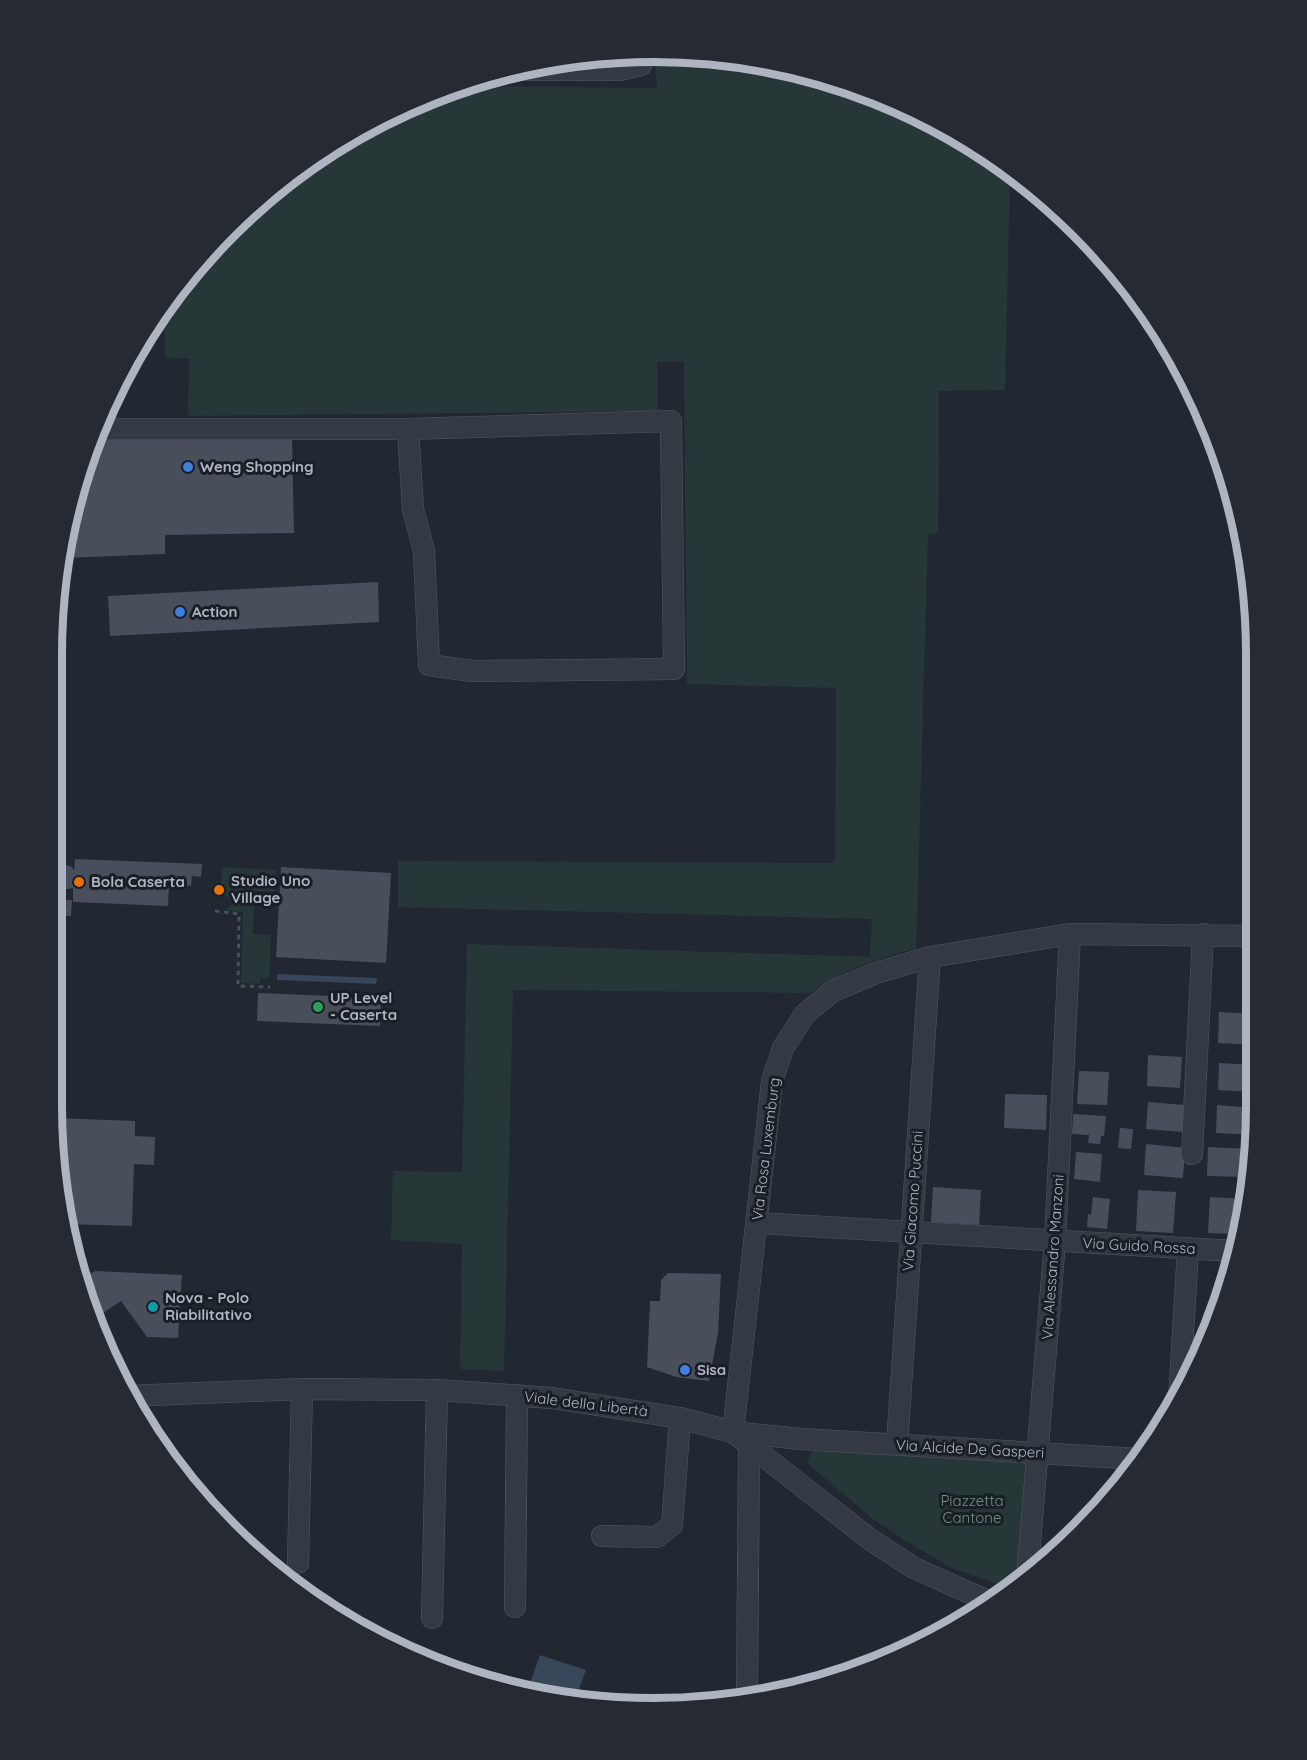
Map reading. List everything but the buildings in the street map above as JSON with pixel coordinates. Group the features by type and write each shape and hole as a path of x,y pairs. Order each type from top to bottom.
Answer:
{"street":[{"path":"557,70 620,70 641,65 642,62"},
{"path":"106,429 408,429 671,421 674,669 472,671 429,665 424,551 412,509 408,429"},
{"name":"Via Rosa Luxemburg","path":"747,1691 741,1437 757,1223 772,1082 783,1048 805,1014 833,991 876,973 930,957 1070,934 1246,936"},
{"name":"Via Alessandro Manzoni","path":"1028,1565 1055,1241 1070,934"},
{"path":"1192,1154 1203,934"},
{"name":"Via Giacomo Puccini","path":"897,1445 930,957"},
{"name":"Via Guido Rossa","path":"757,1223 1227,1251"},
{"path":"1181,1375 1188,1249"},
{"path":"298,1563 302,1389"},
{"name":"Viale della Libertà","path":"138,1396 302,1389 437,1390 517,1395 654,1412 680,1418 741,1437 871,1540 906,1563 983,1599"},
{"path":"432,1618 437,1390"},
{"path":"515,1607 517,1395"},
{"path":"602,1536 657,1537 672,1525 680,1418"},
{"name":"Via Alcide De Gasperi","path":"741,1437 1129,1458"},
{"path":"788,1472 792,1454 801,1439"}],"path":[{"path":"215,911 239,914 238,986 270,987"}],"green space":[{"path":"655,62 731,67 807,82 844,93 915,123 950,141 1010,181 1005,390 939,391 938,533 928,534 916,949 861,966 810,993 513,990 504,1371 460,1369 462,1244 391,1240 393,1171 462,1172 467,944 870,957 872,919 398,907 398,861 835,863 836,688 687,684 684,361 657,362 658,411 188,416 189,359 165,357 164,320 203,269 209,269 209,262 263,208 325,161 392,123 427,107 486,86 657,88"},
{"path":"223,867 276,870 275,892 255,891 253,934 271,935 269,978 260,977 260,984 241,983 243,912 225,910 233,903 223,893 214,891 221,884"},
{"name":"Piazzetta Cantone","path":"821,1440 1038,1453 1022,1570 1001,1585 952,1568 873,1519 807,1463"}],"water":[{"path":"277,974 377,978 376,984 277,980"},
{"path":"540,1655 586,1670 578,1693 529,1685"}],"place":[{"name":"Weng Shopping","path":"188,467"},
{"name":"Action","path":"180,612"},
{"name":"Bola Caserta","path":"79,882"},
{"name":"Studio Uno Village","path":"219,890"},
{"name":"UP Level - Caserta","path":"318,1007"},
{"name":"Nova - Polo Riabilitativo","path":"153,1307"},
{"name":"Sisa","path":"685,1370"}]}
